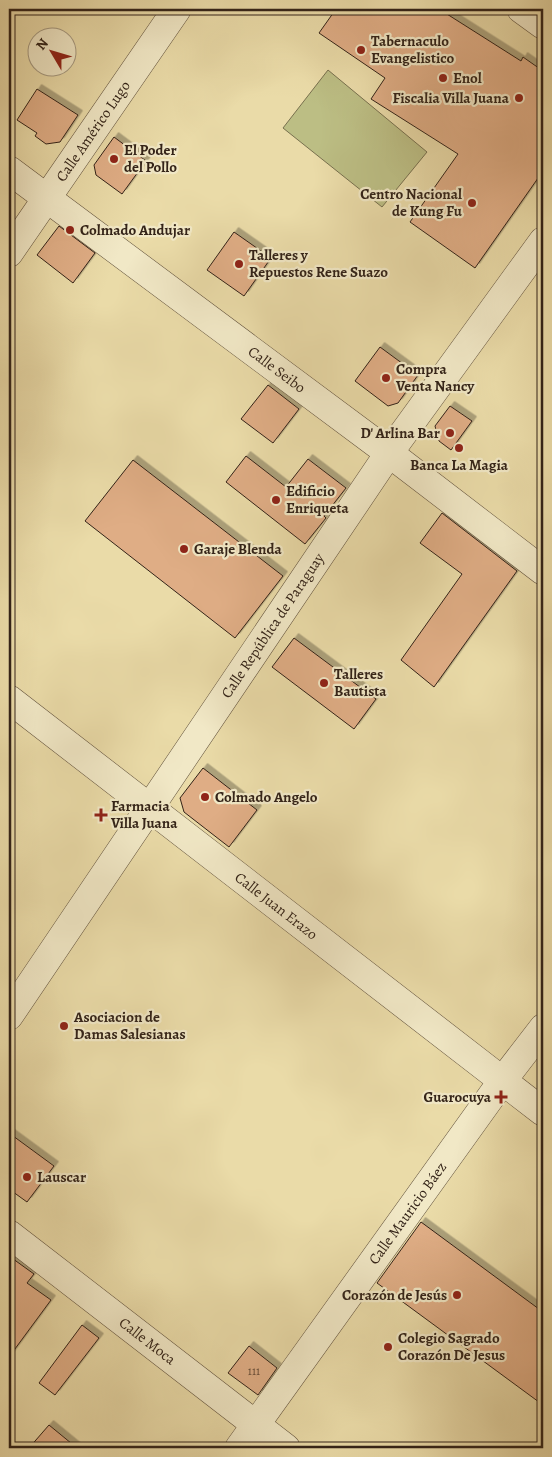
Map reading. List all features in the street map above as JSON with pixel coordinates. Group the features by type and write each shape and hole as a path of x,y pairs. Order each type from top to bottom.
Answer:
{"street":[{"name":"Calle Américo Lugo","path":"9,253 177,9"},
{"path":"521,9 543,25"},
{"name":"Calle Seibo","path":"9,170 389,453 543,571"},
{"name":"Calle República de Paraguay","path":"9,1016 389,453 543,241"},
{"name":"Calle Juan Erazo","path":"9,699 543,1112"},
{"name":"Calle Mauricio Báez","path":"239,1448 503,1080 543,1028"},
{"name":"Calle Moca","path":"9,1234 286,1448"}],"green space":[{"path":"328,70 427,152 382,207 283,128"}],"building":[{"path":"336,9 439,9 521,61 523,57 543,71 543,171 475,268 410,222 458,154 371,99 385,78 319,33"},
{"path":"37,89 78,115 60,142 46,144 35,136 37,133 17,120"},
{"name":"El Poder del Pollo","path":"114,137 146,161 122,194 96,175 94,165"},
{"path":"59,226 95,253 73,283 37,255"},
{"name":"Talleres y Repuestos Rene Suazo","path":"234,232 271,258 244,296 207,270"},
{"name":"Compra Venta Nancy","path":"380,347 418,375 398,403 388,406 355,381"},
{"path":"268,385 299,409 273,443 241,419"},
{"name":"D' Arlina Bar","path":"450,406 472,421 451,450 439,441 435,426"},
{"name":"Edificio Enriqueta","path":"246,456 286,487 308,459 346,488 324,516 326,518 305,544 226,482"},
{"name":"Garaje Blenda","path":"133,460 283,576 235,638 85,521"},
{"path":"442,513 517,571 434,687 401,660 462,574 420,543"},
{"name":"Talleres Bautista","path":"294,638 376,699 354,729 272,667"},
{"path":"203,768 257,810 229,847 184,812 180,798"},
{"name":"Lauscar","path":"9,1133 54,1166 27,1202 9,1189"},
{"name":"Corazón de Jesús","path":"421,1222 543,1312 543,1405 377,1283"},
{"path":"9,1256 34,1274 27,1283 51,1300 9,1357"},
{"path":"82,1325 99,1338 55,1395 39,1383"},
{"path":"249,1346 277,1368 258,1395 228,1373"},
{"path":"49,1425 77,1448 29,1448"}],"place":[{"name":"Tabernaculo Evangelistico","path":"361,50"},
{"name":"Enol","path":"443,78"},
{"name":"Fiscalia Villa Juana","path":"519,98"},
{"name":"El Poder del Pollo","path":"114,159"},
{"name":"Centro Nacional de Kung Fu","path":"472,203"},
{"name":"Colmado Andujar","path":"70,230"},
{"name":"Talleres y Repuestos Rene Suazo","path":"239,264"},
{"name":"Compra Venta Nancy","path":"386,378"},
{"name":"D' Arlina Bar","path":"450,433"},
{"name":"Banca La Magia","path":"459,448"},
{"name":"Edificio Enriqueta","path":"276,500"},
{"name":"Garaje Blenda","path":"184,549"},
{"name":"Talleres Bautista","path":"324,683"},
{"name":"Colmado Angelo","path":"205,797"},
{"name":"Farmacia Villa Juana","path":"101,815"},
{"name":"Asociacion de Damas Salesianas","path":"64,1026"},
{"name":"Guarocuya","path":"501,1097"},
{"name":"Lauscar","path":"27,1177"},
{"name":"Corazón de Jesús","path":"457,1295"},
{"name":"Colegio Sagrado Corazón De Jesus","path":"388,1347"}]}
